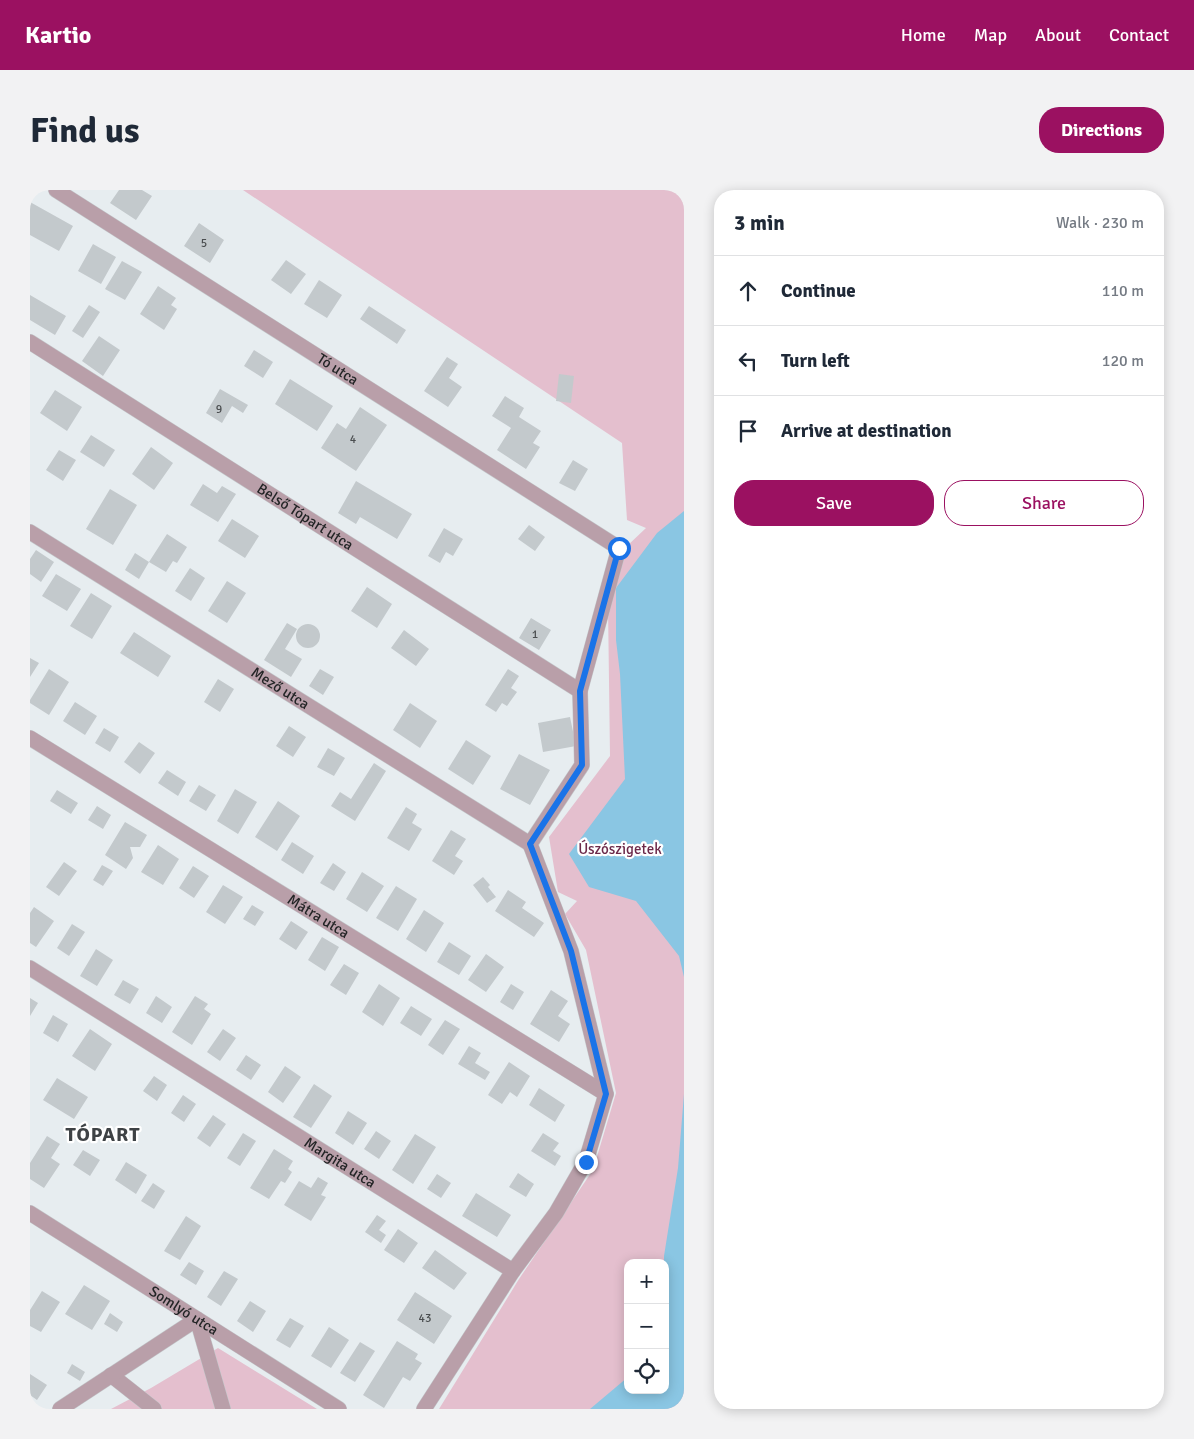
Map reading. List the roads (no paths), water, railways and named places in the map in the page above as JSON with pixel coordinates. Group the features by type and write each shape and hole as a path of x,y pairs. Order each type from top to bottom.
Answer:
{"street":[{"name":"Tó utca","path":"56,190 619,548 580,691"},
{"name":"Belső Tópart utca","path":"30,342 580,691"},
{"name":"Mező utca","path":"30,532 530,844"},
{"path":"424,1409 512,1271 556,1213 586,1162 606,1094 571,951 530,844 582,765 580,691"},
{"name":"Mátra utca","path":"30,738 606,1094"},
{"name":"Margita utca","path":"30,968 512,1271"},
{"name":"Somlyó utca","path":"30,1213 339,1409"},
{"path":"60,1409 197,1319 223,1409"},
{"path":"111,1375 154,1409"}],"water":[{"path":"684,511 684,977 679,956 636,901 589,887 569,854 625,779 620,674 616,640 616,588 657,533"},
{"path":"684,1094 684,1409 590,1409 624,1380 624,1394 669,1394 669,1259 664,1259 664,1256 678,1168"}],"district":[{"name":"TÓPART","path":"103,1134"}],"park label":[{"name":"Úszószigetek","path":"620,849"}]}
